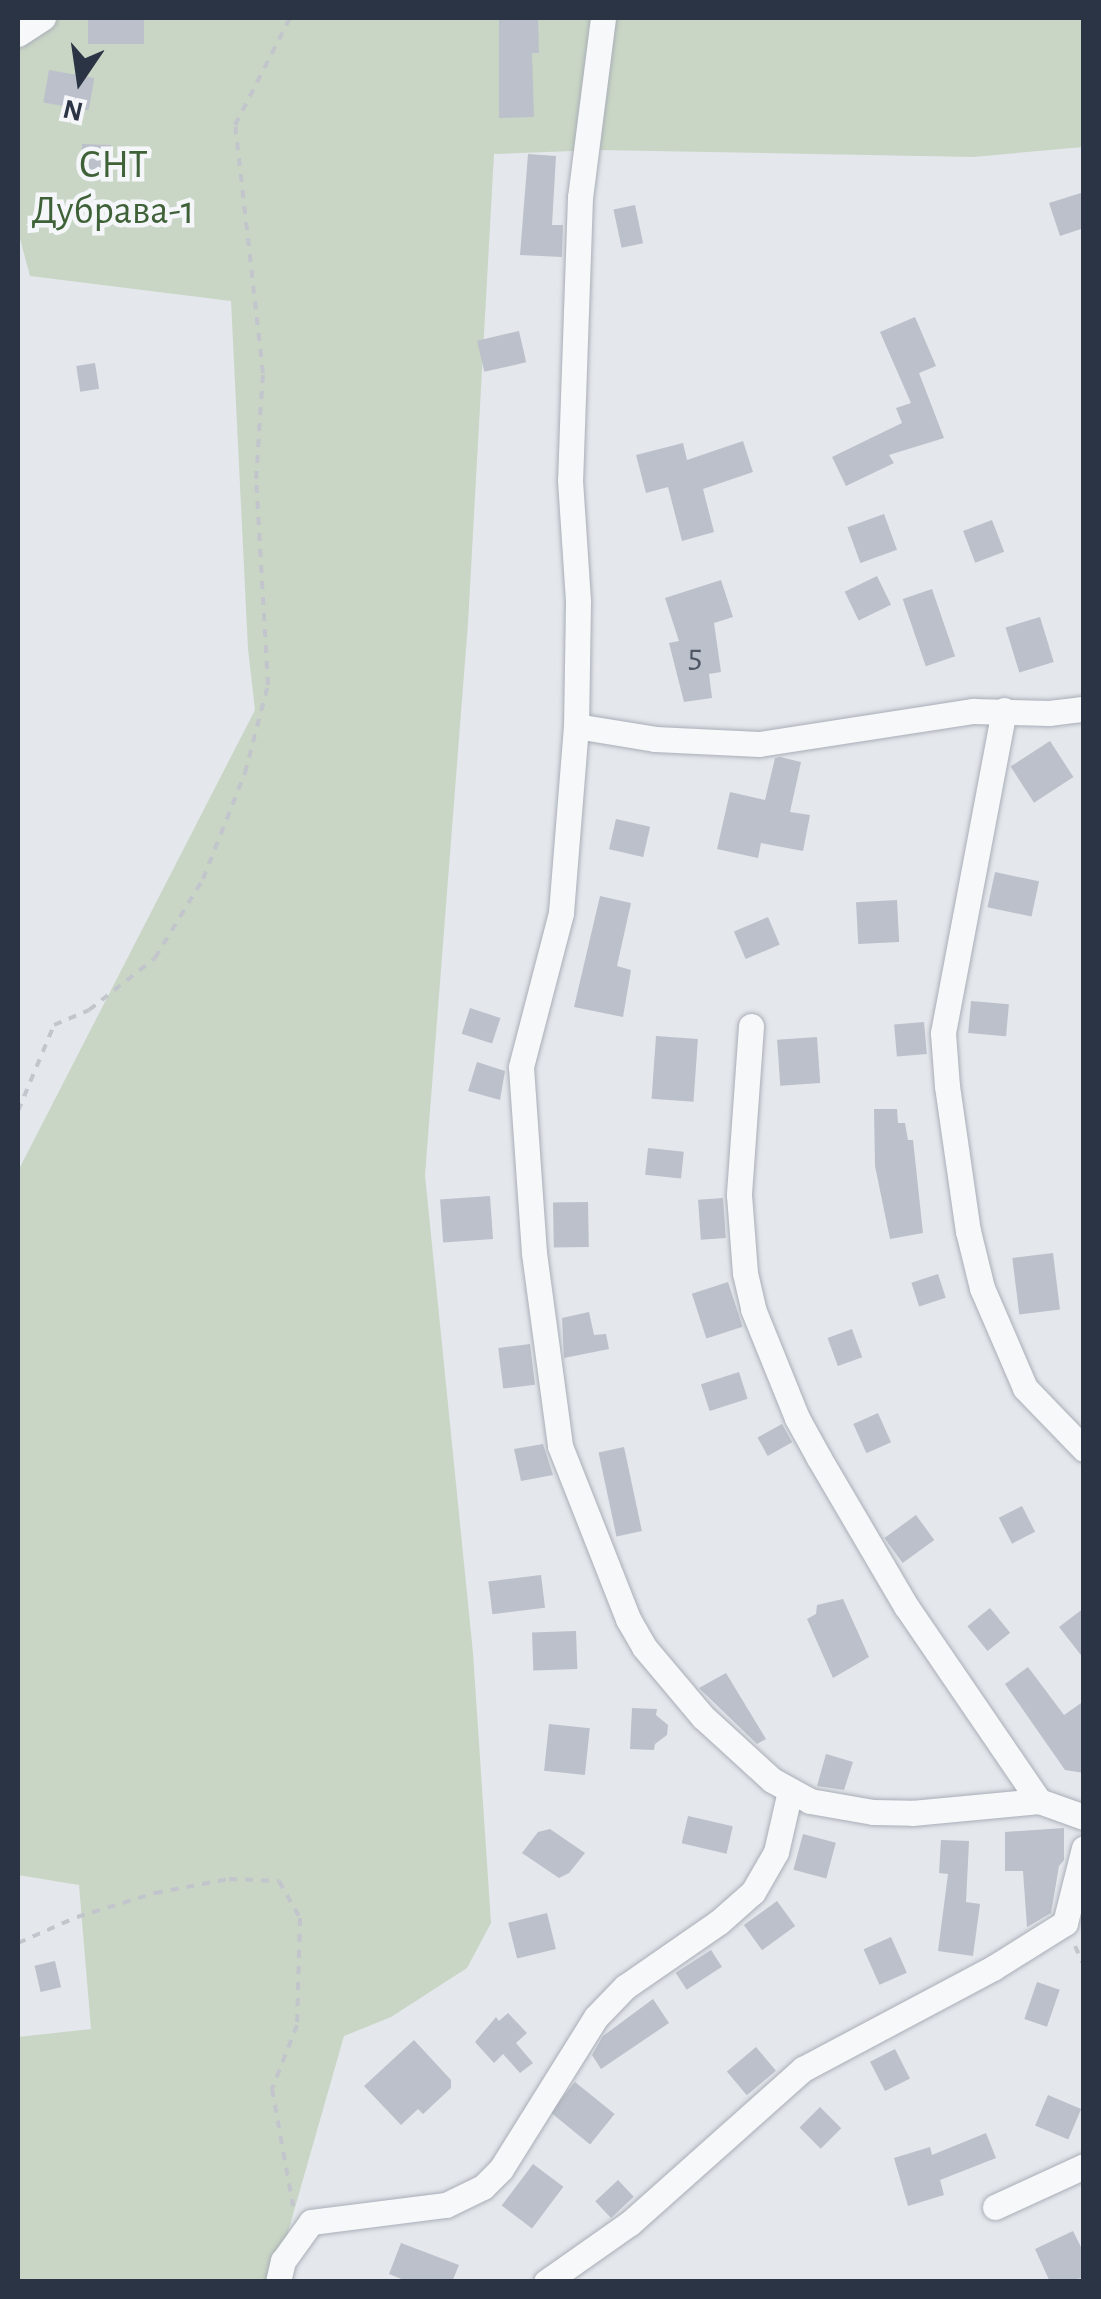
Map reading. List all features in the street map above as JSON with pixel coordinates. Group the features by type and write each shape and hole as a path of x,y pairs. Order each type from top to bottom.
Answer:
{"street":[{"path":"18,34 43,18"},
{"path":"602,18 580,214 570,480 578,622 576,726 561,913 522,1067 534,1252 560,1446 628,1619 644,1647 703,1717 790,1791 830,1807 873,1812 912,1814 1039,1801 1084,1817"},
{"path":"576,726 655,739 759,744 1004,710 1048,713 1084,708"},
{"path":"1004,710 943,1033 947,1086 968,1231 982,1288 1025,1388 1084,1449"},
{"path":"752,1026 739,1195 745,1273 754,1310 797,1418 819,1458 906,1606 1039,1801"},
{"path":"278,2282 283,2260 310,2222 446,2205 482,2186 502,2168 596,2017 625,1987 719,1922 753,1892 776,1852 790,1791"},
{"path":"546,2282 630,2223 802,2070 993,1968 1065,1923 1084,1848"},
{"path":"995,2207 1084,2166"}],"path":[{"path":"18,1110 54,1025 90,1010 156,958 203,879 245,773 268,685 256,478 263,373 235,125 290,18"},
{"path":"18,1943 78,1916 155,1893 229,1879 279,1880 300,1918 297,2025 272,2090 286,2187 292,2205 310,2222"}],"green space":[{"name":"СНТ Дубрава-1","path":"18,18 1083,18 1083,147 973,157 598,150 494,154 468,623 425,1175 473,1653 491,1923 467,1968 391,2017 344,2036 274,2281 18,2281 18,2037 91,2029 79,1885 18,1875 18,1171 255,710 248,649 231,301 30,276 18,231"}],"building":[{"path":"88,18 144,18 144,44 88,44"},
{"path":"499,18 538,18 539,53 532,53 534,117 499,118"},
{"path":"49,70 94,78 89,110 43,102"},
{"path":"82,144 111,145 110,174 81,173"},
{"path":"528,154 556,156 552,225 563,225 562,257 520,255"},
{"path":"1084,192 1084,228 1060,236 1049,203"},
{"path":"635,205 643,243 622,248 613,210"},
{"path":"915,317 936,366 919,373 944,438 889,455 894,463 846,486 832,457 902,423 896,408 911,403 880,332"},
{"path":"519,331 526,362 484,372 477,341"},
{"path":"95,363 99,389 80,392 76,366"},
{"path":"743,441 753,472 703,489 714,532 682,541 668,487 646,493 636,455 683,443 687,460"},
{"path":"884,514 897,550 860,563 847,527"},
{"path":"992,520 1004,552 975,563 963,531"},
{"path":"877,576 891,605 859,621 845,592"},
{"path":"721,580 733,617 714,623 721,672 709,674 712,698 684,702 669,643 679,641 665,598"},
{"path":"932,589 955,656 926,666 903,599"},
{"path":"1040,617 1054,662 1019,672 1006,628"},
{"path":"1050,741 1073,777 1034,803 1011,767"},
{"path":"775,758 801,762 790,812 810,815 803,851 761,843 758,858 717,849 730,792 765,800"},
{"path":"616,819 650,827 643,857 609,849"},
{"path":"995,872 1039,881 1032,917 988,907"},
{"path":"600,896 631,903 617,966 631,970 623,1017 574,1007"},
{"path":"897,900 899,942 858,944 856,902"},
{"path":"768,917 780,945 746,959 734,931"},
{"path":"971,1001 1009,1004 1006,1036 968,1033"},
{"path":"470,1008 500,1018 492,1044 462,1034"},
{"path":"924,1022 927,1054 897,1056 894,1025"},
{"path":"656,1036 698,1039 694,1102 652,1099"},
{"path":"817,1037 820,1083 780,1086 777,1040"},
{"path":"477,1062 505,1071 500,1100 468,1091"},
{"path":"874,1109 897,1109 898,1123 905,1123 908,1140 913,1140 923,1233 890,1239 875,1166"},
{"path":"648,1148 684,1152 681,1179 645,1175"},
{"path":"490,1196 493,1239 443,1242 440,1199"},
{"path":"723,1198 726,1238 701,1240 698,1200"},
{"path":"588,1202 589,1247 554,1248 553,1203"},
{"path":"1053,1253 1060,1310 1019,1315 1012,1258"},
{"path":"938,1274 946,1298 919,1306 911,1283"},
{"path":"728,1282 743,1327 706,1338 692,1294"},
{"path":"589,1312 594,1335 606,1334 609,1349 564,1358 562,1318"},
{"path":"852,1329 862,1357 838,1366 828,1338"},
{"path":"530,1344 535,1385 503,1389 498,1348"},
{"path":"739,1372 748,1399 710,1411 701,1384"},
{"path":"878,1413 891,1442 866,1453 853,1424"},
{"path":"782,1424 792,1442 768,1456 758,1438"},
{"path":"543,1444 553,1475 521,1481 514,1449"},
{"path":"624,1447 642,1531 616,1537 599,1452"},
{"path":"1022,1506 1035,1532 1012,1544 999,1518"},
{"path":"916,1515 934,1540 903,1563 884,1538"},
{"path":"541,1575 545,1608 492,1614 488,1581"},
{"path":"843,1599 869,1657 833,1678 807,1619 816,1614 817,1605"},
{"path":"990,1608 1010,1633 988,1651 967,1626"},
{"path":"1084,1608 1084,1659 1059,1627"},
{"path":"576,1631 577,1669 533,1671 532,1633"},
{"path":"1028,1667 1064,1715 1084,1701 1084,1773 1065,1770 1005,1684"},
{"path":"726,1673 766,1739 757,1744 699,1688"},
{"path":"632,1708 657,1709 656,1715 668,1725 667,1735 655,1744 654,1750 630,1749"},
{"path":"549,1724 590,1728 585,1775 544,1771"},
{"path":"826,1754 853,1762 844,1790 817,1786"},
{"path":"688,1816 733,1826 727,1854 682,1843"},
{"path":"1064,1828 1064,1860 1059,1866 1051,1913 1027,1927 1023,1871 1005,1871 1005,1832"},
{"path":"550,1829 585,1853 569,1873 559,1878 522,1853 538,1832"},
{"path":"803,1834 836,1843 826,1879 793,1870"},
{"path":"941,1840 969,1841 966,1902 980,1904 973,1956 938,1951 948,1874 939,1873"},
{"path":"777,1901 795,1926 762,1950 744,1925"},
{"path":"547,1913 556,1949 517,1959 508,1923"},
{"path":"891,1937 907,1973 879,1985 864,1949"},
{"path":"711,1950 722,1967 687,1990 676,1973"},
{"path":"55,1961 61,1987 41,1992 35,1966"},
{"path":"1037,1982 1060,1990 1047,2027 1024,2019"},
{"path":"653,1999 669,2023 601,2069 592,2055 603,2036"},
{"path":"508,2013 527,2033 516,2043 533,2063 520,2073 503,2054 494,2063 475,2042 496,2017 499,2021"},
{"path":"414,2040 451,2080 451,2088 423,2114 418,2109 401,2125 364,2086"},
{"path":"756,2047 776,2071 747,2095 727,2071"},
{"path":"895,2049 910,2078 885,2091 870,2062"},
{"path":"575,2082 615,2114 590,2144 550,2112"},
{"path":"1048,2095 1081,2109 1068,2139 1035,2125"},
{"path":"820,2107 841,2128 821,2149 799,2128"},
{"path":"986,2133 996,2158 940,2180 944,2195 908,2206 894,2158 930,2147 932,2155"},
{"path":"533,2164 563,2187 532,2228 502,2206"},
{"path":"618,2180 634,2197 611,2218 595,2201"},
{"path":"1073,2231 1084,2253 1084,2278 1050,2282 1035,2249"},
{"path":"401,2243 459,2265 452,2282 409,2282 389,2274"}]}
